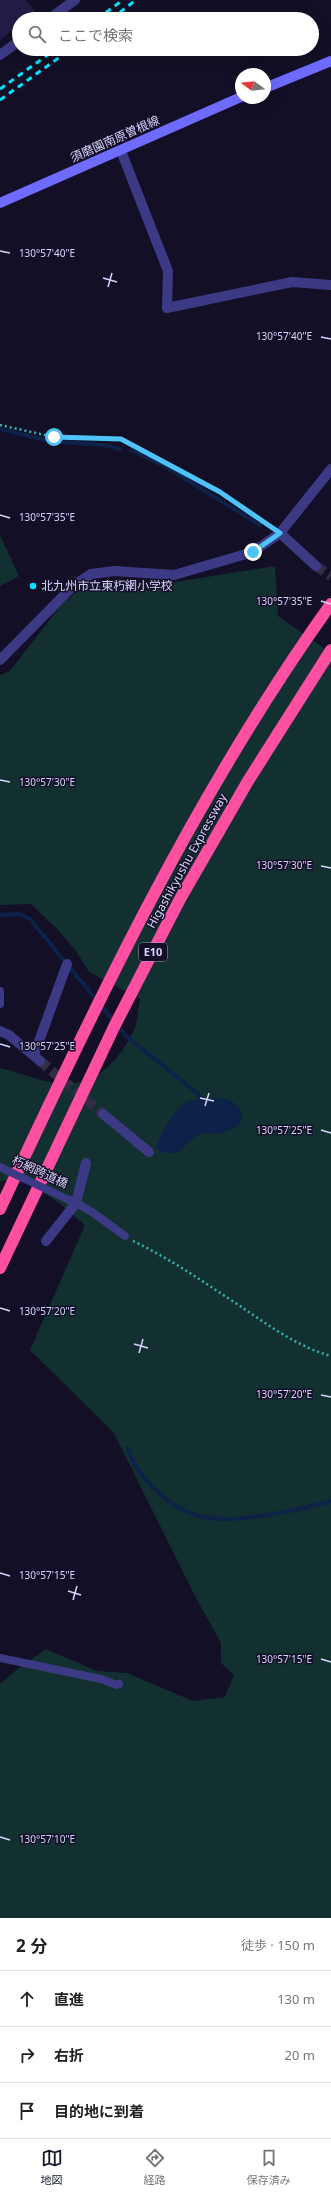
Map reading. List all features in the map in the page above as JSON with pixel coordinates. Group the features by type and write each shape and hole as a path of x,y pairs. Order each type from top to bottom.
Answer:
{"highway":[{"name":"Higashikyushu Expressway","path":"0,1209 91,1016 156,892 228,763 302,644 331,604"},
{"name":"Higashikyushu Expressway","path":"0,1268 114,1028 180,899 248,781 331,650"}],"main road":[{"path":"271,86 331,61"},
{"name":"須磨園南原曽根線","path":"0,203 235,100"}],"street":[{"path":"59,12 75,0"},
{"path":"0,55 12,46"},
{"path":"121,151 168,270 167,308 292,282 331,285"},
{"path":"0,660 73,586 91,574 114,571 174,575 253,552 280,533 331,469"},
{"path":"280,533 316,566"},
{"path":"0,1031 9,1035 37,1058 67,964"},
{"path":"103,1114 149,1152"},
{"path":"46,1241 72,1201 86,1163"}],"lane":[{"path":"0,991 0,1004"},
{"name":"朽網跨道橋","path":"0,1167 72,1201 125,1236"},
{"path":"0,1658 101,1679 118,1686 119,1684"}],"path":[{"path":"0,425 54,437 121,439 220,492 280,533"},
{"path":"125,1236 188,1271 270,1327 315,1352 331,1356"}],"green space":[{"path":"0,535 19,576 0,586"},
{"path":"275,566 278,616 331,653 331,1918 0,1918 0,1684 16,1670 46,1649 97,1671 127,1673 193,1701 225,1697 234,1675 221,1663 221,1643 196,1598 114,1433 30,1350 85,1225 57,1202 34,1187 11,1181 0,1182 0,1068 57,1083 70,1084 82,1082 93,1077 112,1063 127,1043 136,1024 140,999 89,972 76,951 59,931 31,904 0,905 0,675 10,671 61,605 83,586 104,581 139,586 157,585"}],"water":[{"path":"221,1098 231,1101 239,1107 242,1120 239,1125 228,1131 216,1134 200,1134 194,1137 178,1152 166,1152 157,1149 162,1132 181,1106 193,1100"}],"building":[{"path":"0,0 26,0 35,12 12,12 12,31 0,40"}],"waterway":[{"path":"0,429 50,441 104,445 120,449"},
{"path":"131,450 166,467 260,525"},
{"path":"0,915 19,914 30,919 126,1036 192,1089 204,1100 205,1104"},
{"path":"128,1448 136,1467 155,1490 174,1505 196,1515 217,1519 233,1519 285,1512 331,1501"}],"tunnel":[{"path":"316,566 331,576"},
{"path":"40,1061 103,1114"}],"railway":[{"path":"107,12 123,0"},
{"path":"120,12 136,0"},
{"path":"0,89 46,56"},
{"path":"0,100 61,56"}],"place":[{"name":"北九州市立東朽網小学校","path":"33,586"}],"route":[{"path":"54,437 121,439 220,492 280,533 253,552"}]}
